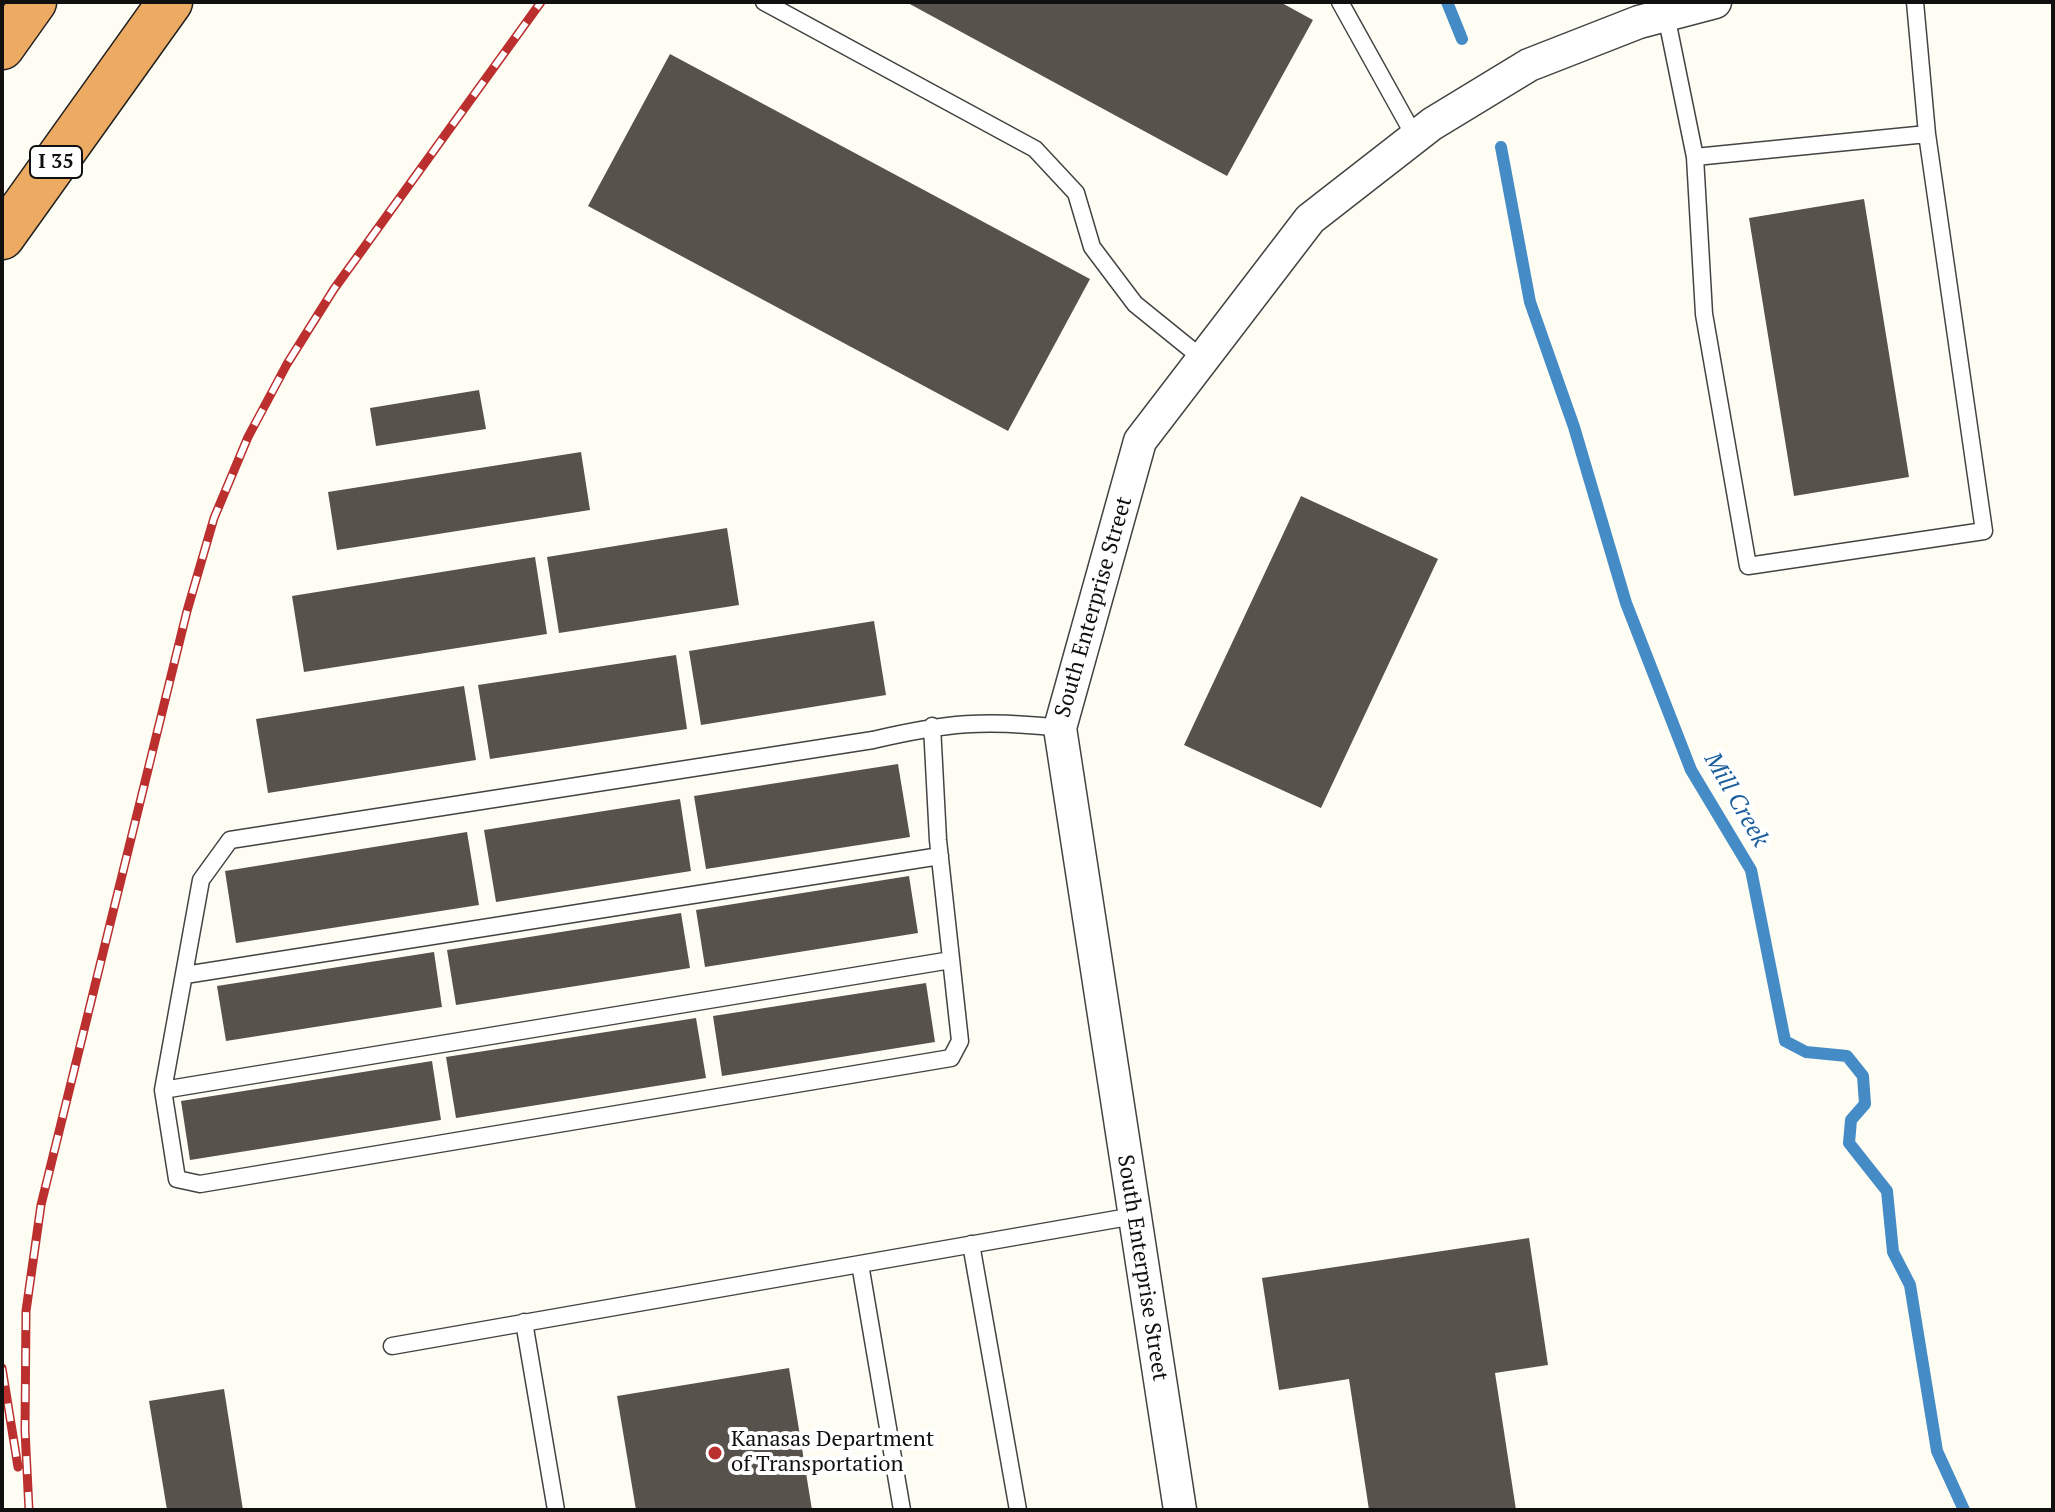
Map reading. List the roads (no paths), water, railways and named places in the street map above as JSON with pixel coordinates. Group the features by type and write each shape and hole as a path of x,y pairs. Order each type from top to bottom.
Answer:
{"highway":[{"path":"2,47 34,2"},
{"name":"I 35","path":"2,237 170,2"}],"street":[{"name":"South Enterprise Street","path":"1180,1510 1060,728 1140,441 1310,219 1415,137 1529,65 1666,15 1715,2"}],"lane":[{"path":"764,2 1035,149 1076,193 1092,247 1135,304 1203,359"},
{"path":"1340,2 1415,137"},
{"path":"1666,15 1695,157 1704,314 1748,566 1984,531 1927,134 1915,2"},
{"path":"1695,157 1927,134"},
{"path":"932,726 940,856 960,1041 951,1058 200,1184 177,1179 163,1090 201,880 230,840 873,740 932,726 1000,720 1060,728"},
{"path":"185,975 940,856"},
{"path":"163,1090 951,960"},
{"path":"392,1346 1134,1216"},
{"path":"971,1244 1018,1510"},
{"path":"860,1264 902,1510"},
{"path":"524,1322 556,1510"}],"waterway":[{"name":"Mill Creek","path":"1447,2 1462,39"},
{"name":"Mill Creek","path":"1501,147 1530,302 1574,427 1626,603 1691,770 1751,870 1785,1041 1806,1052 1847,1056 1863,1076 1865,1104 1851,1120 1849,1143 1887,1191 1893,1252 1910,1285 1937,1451 1964,1510"}],"railway":[{"path":"29,1510 25,1430 26,1311 41,1205 187,611 214,518 248,437 287,364 334,289 541,2"},
{"path":"2,1368 18,1467"}],"place":[{"name":"Kanasas Department of Transportation","path":"715,1453"}]}
